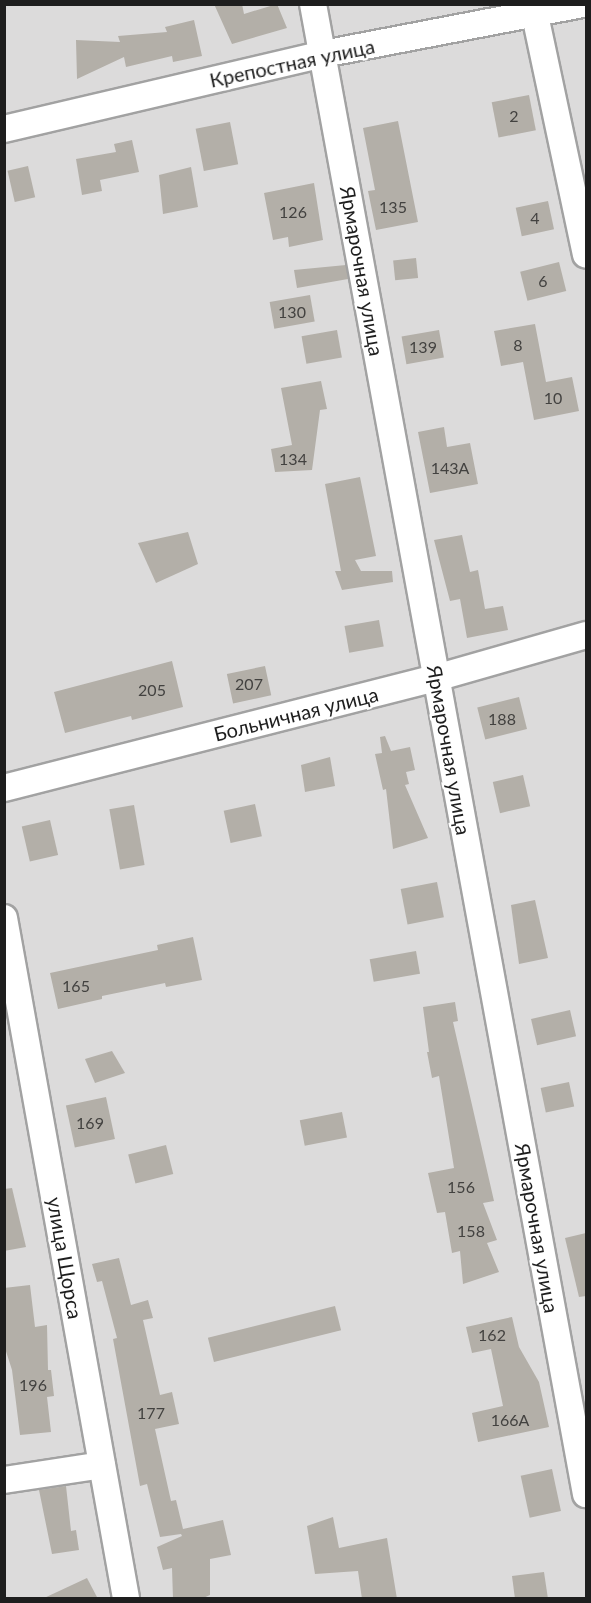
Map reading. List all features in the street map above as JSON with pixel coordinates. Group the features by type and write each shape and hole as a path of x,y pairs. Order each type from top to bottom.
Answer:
{"street":[{"name":"Ярмарочная улица","path":"313,4 586,1494"},
{"name":"Крепостная улица","path":"4,129 323,54 535,15 582,4"},
{"path":"535,15 586,255"},
{"name":"Больничная улица","path":"4,788 436,678 586,635"},
{"name":"улица Щорса","path":"4,918 126,1599"},
{"path":"4,1480 102,1465"}],"shaded area":[{"path":"5,5 586,5 586,1598 5,1598"}],"building":[{"path":"214,4 242,4 244,14 277,4 287,28 232,44"},
{"path":"194,20 202,56 173,62 172,56 126,67 124,57 77,79 76,40 120,42 118,36 167,32 165,27"},
{"path":"529,95 536,130 499,138 492,102"},
{"path":"398,121 418,222 376,230 368,191 375,190 363,128"},
{"path":"230,122 238,164 204,171 196,129"},
{"path":"132,140 139,172 100,180 102,191 82,195 76,159 116,152 114,144"},
{"path":"28,166 35,197 15,202 8,171"},
{"path":"191,167 198,207 163,214 159,175"},
{"path":"314,183 323,240 289,247 288,237 273,240 264,193"},
{"path":"548,201 554,229 522,236 516,208"},
{"path":"416,258 418,278 395,280 393,260"},
{"path":"559,262 566,291 527,301 520,272"},
{"path":"346,265 348,279 297,288 294,270"},
{"path":"310,295 315,322 274,329 270,302"},
{"path":"535,324 546,382 572,377 579,411 534,420 523,362 501,366 494,331"},
{"path":"337,330 342,358 306,364 302,336"},
{"path":"439,330 444,358 406,364 402,337"},
{"path":"321,381 327,409 320,410 312,470 275,472 271,449 292,445 281,388"},
{"path":"444,427 447,447 470,443 478,484 430,493 418,432"},
{"path":"360,477 376,556 355,560 361,571 392,571 393,582 342,590 335,571 341,571 325,484"},
{"path":"188,532 198,564 156,583 138,543"},
{"path":"462,535 470,572 478,570 485,609 503,606 508,630 467,638 460,599 450,601 434,540"},
{"path":"379,620 384,647 349,653 345,626"},
{"path":"172,661 183,707 132,720 131,716 65,733 54,692"},
{"path":"265,666 271,695 233,703 227,674"},
{"path":"519,697 527,729 485,739 477,707"},
{"path":"385,736 391,751 410,747 415,770 406,772 409,784 405,785 428,838 393,849 386,789 383,790 375,754 382,753 380,737"},
{"path":"330,757 335,786 305,792 301,765"},
{"path":"523,775 530,806 500,813 493,782"},
{"path":"255,804 262,836 231,843 224,811"},
{"path":"134,805 145,865 120,869 109,809"},
{"path":"50,820 58,855 30,862 22,827"},
{"path":"437,882 444,917 408,924 401,889"},
{"path":"535,900 548,958 519,964 511,905"},
{"path":"193,937 202,980 166,987 165,983 102,996 102,999 58,1009 50,973 158,950 157,945"},
{"path":"416,951 420,974 374,982 370,959"},
{"path":"455,1002 458,1021 453,1022 494,1201 483,1203 497,1240 487,1243 499,1272 463,1284 460,1251 452,1253 445,1212 437,1213 428,1173 454,1168 439,1076 432,1078 423,1007"},
{"path":"570,1010 576,1036 537,1045 531,1019"},
{"path":"112,1051 125,1073 95,1083 85,1059"},
{"path":"569,1082 574,1106 546,1112 541,1088"},
{"path":"106,1097 115,1139 75,1148 66,1106"},
{"path":"342,1112 347,1138 305,1146 300,1120"},
{"path":"166,1145 173,1174 135,1184 128,1154"},
{"path":"12,1188 26,1247 4,1251 4,1189"},
{"path":"586,1233 586,1296 579,1297 565,1238"},
{"path":"119,1258 131,1305 148,1300 153,1318 143,1320 160,1395 172,1392 179,1424 155,1429 171,1501 176,1500 183,1529 223,1520 231,1555 210,1559 210,1595 201,1599 173,1599 172,1568 163,1570 157,1547 182,1536 181,1534 160,1537 147,1484 140,1486 113,1339 117,1338 102,1281 97,1282 92,1264"},
{"path":"30,1285 35,1327 47,1325 48,1370 51,1370 54,1396 47,1397 51,1432 20,1435 12,1370 4,1345 4,1288"},
{"path":"335,1306 341,1330 214,1362 208,1338"},
{"path":"512,1317 519,1347 539,1382 549,1427 478,1442 472,1413 503,1406 491,1349 472,1353 466,1327"},
{"path":"552,1469 561,1511 530,1518 521,1476"},
{"path":"66,1486 71,1531 76,1530 79,1550 52,1554 39,1490"},
{"path":"333,1517 339,1548 387,1538 397,1599 362,1599 358,1571 315,1574 307,1526"},
{"path":"544,1572 548,1599 515,1599 512,1576"},
{"path":"87,1578 98,1599 42,1599"}]}
